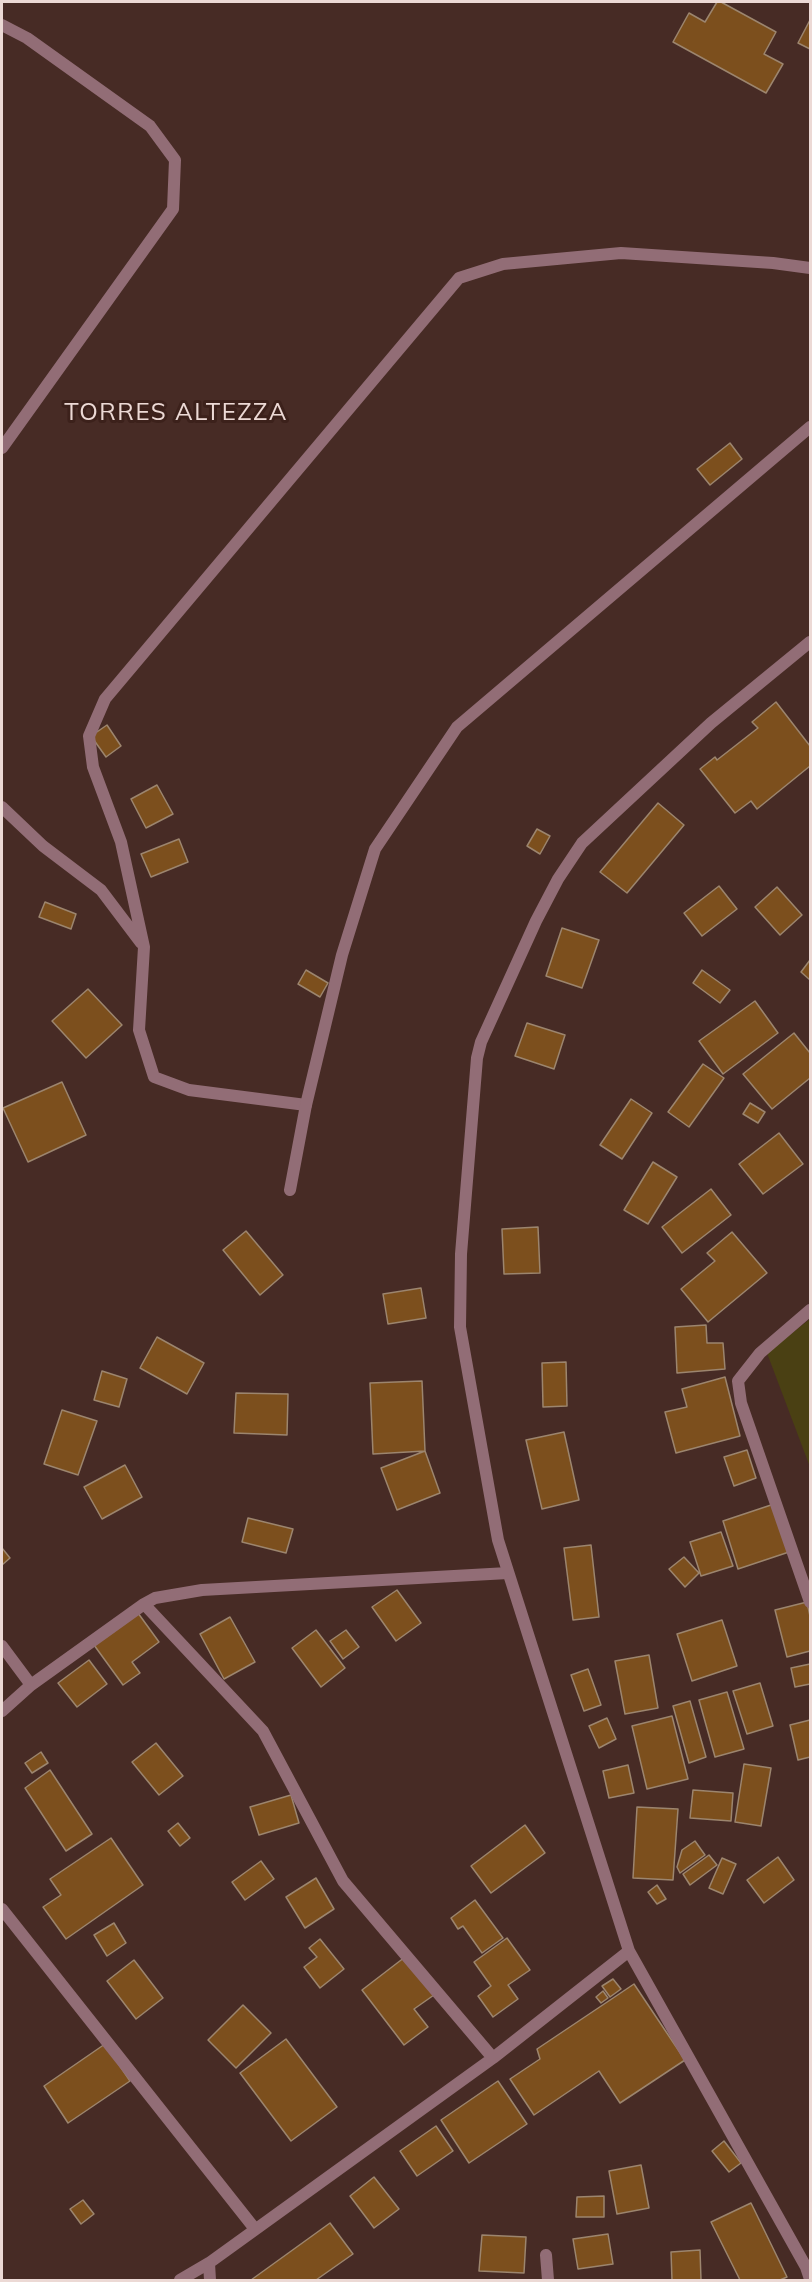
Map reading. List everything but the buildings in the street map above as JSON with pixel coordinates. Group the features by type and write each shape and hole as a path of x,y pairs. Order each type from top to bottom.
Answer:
{"street":[{"path":"2,25 27,38 150,126 175,160 173,209 2,448"},
{"path":"306,1105 189,1090 154,1077 139,1030 144,947 122,842 93,767 89,736 105,699 459,278 503,264 621,253 772,263 810,268"},
{"path":"290,1190 306,1105 342,955 375,849 457,727 810,427"},
{"path":"810,642 711,723 582,843 558,879 536,921 481,1042 475,1074 461,1254 460,1327 498,1540 629,1951 808,2266 810,2279"},
{"path":"2,807 43,846 101,890 144,947"},
{"path":"810,1310 760,1353 738,1381 741,1403 810,1602"},
{"path":"2,1711 31,1685 155,1598 202,1590 508,1573"},
{"path":"144,1604 263,1731 343,1881 493,2058"},
{"path":"2,1646 31,1685"},
{"path":"2,1909 255,2229"},
{"path":"180,2280 209,2263 493,2058 629,1951"},
{"path":"546,2255 548,2280"},
{"path":"209,2263 210,2280"}],"shaded area":[{"path":"810,1319 810,1467 767,1353"}],"district":[{"name":"TORRES ALTEZZA","path":"176,413"}]}
